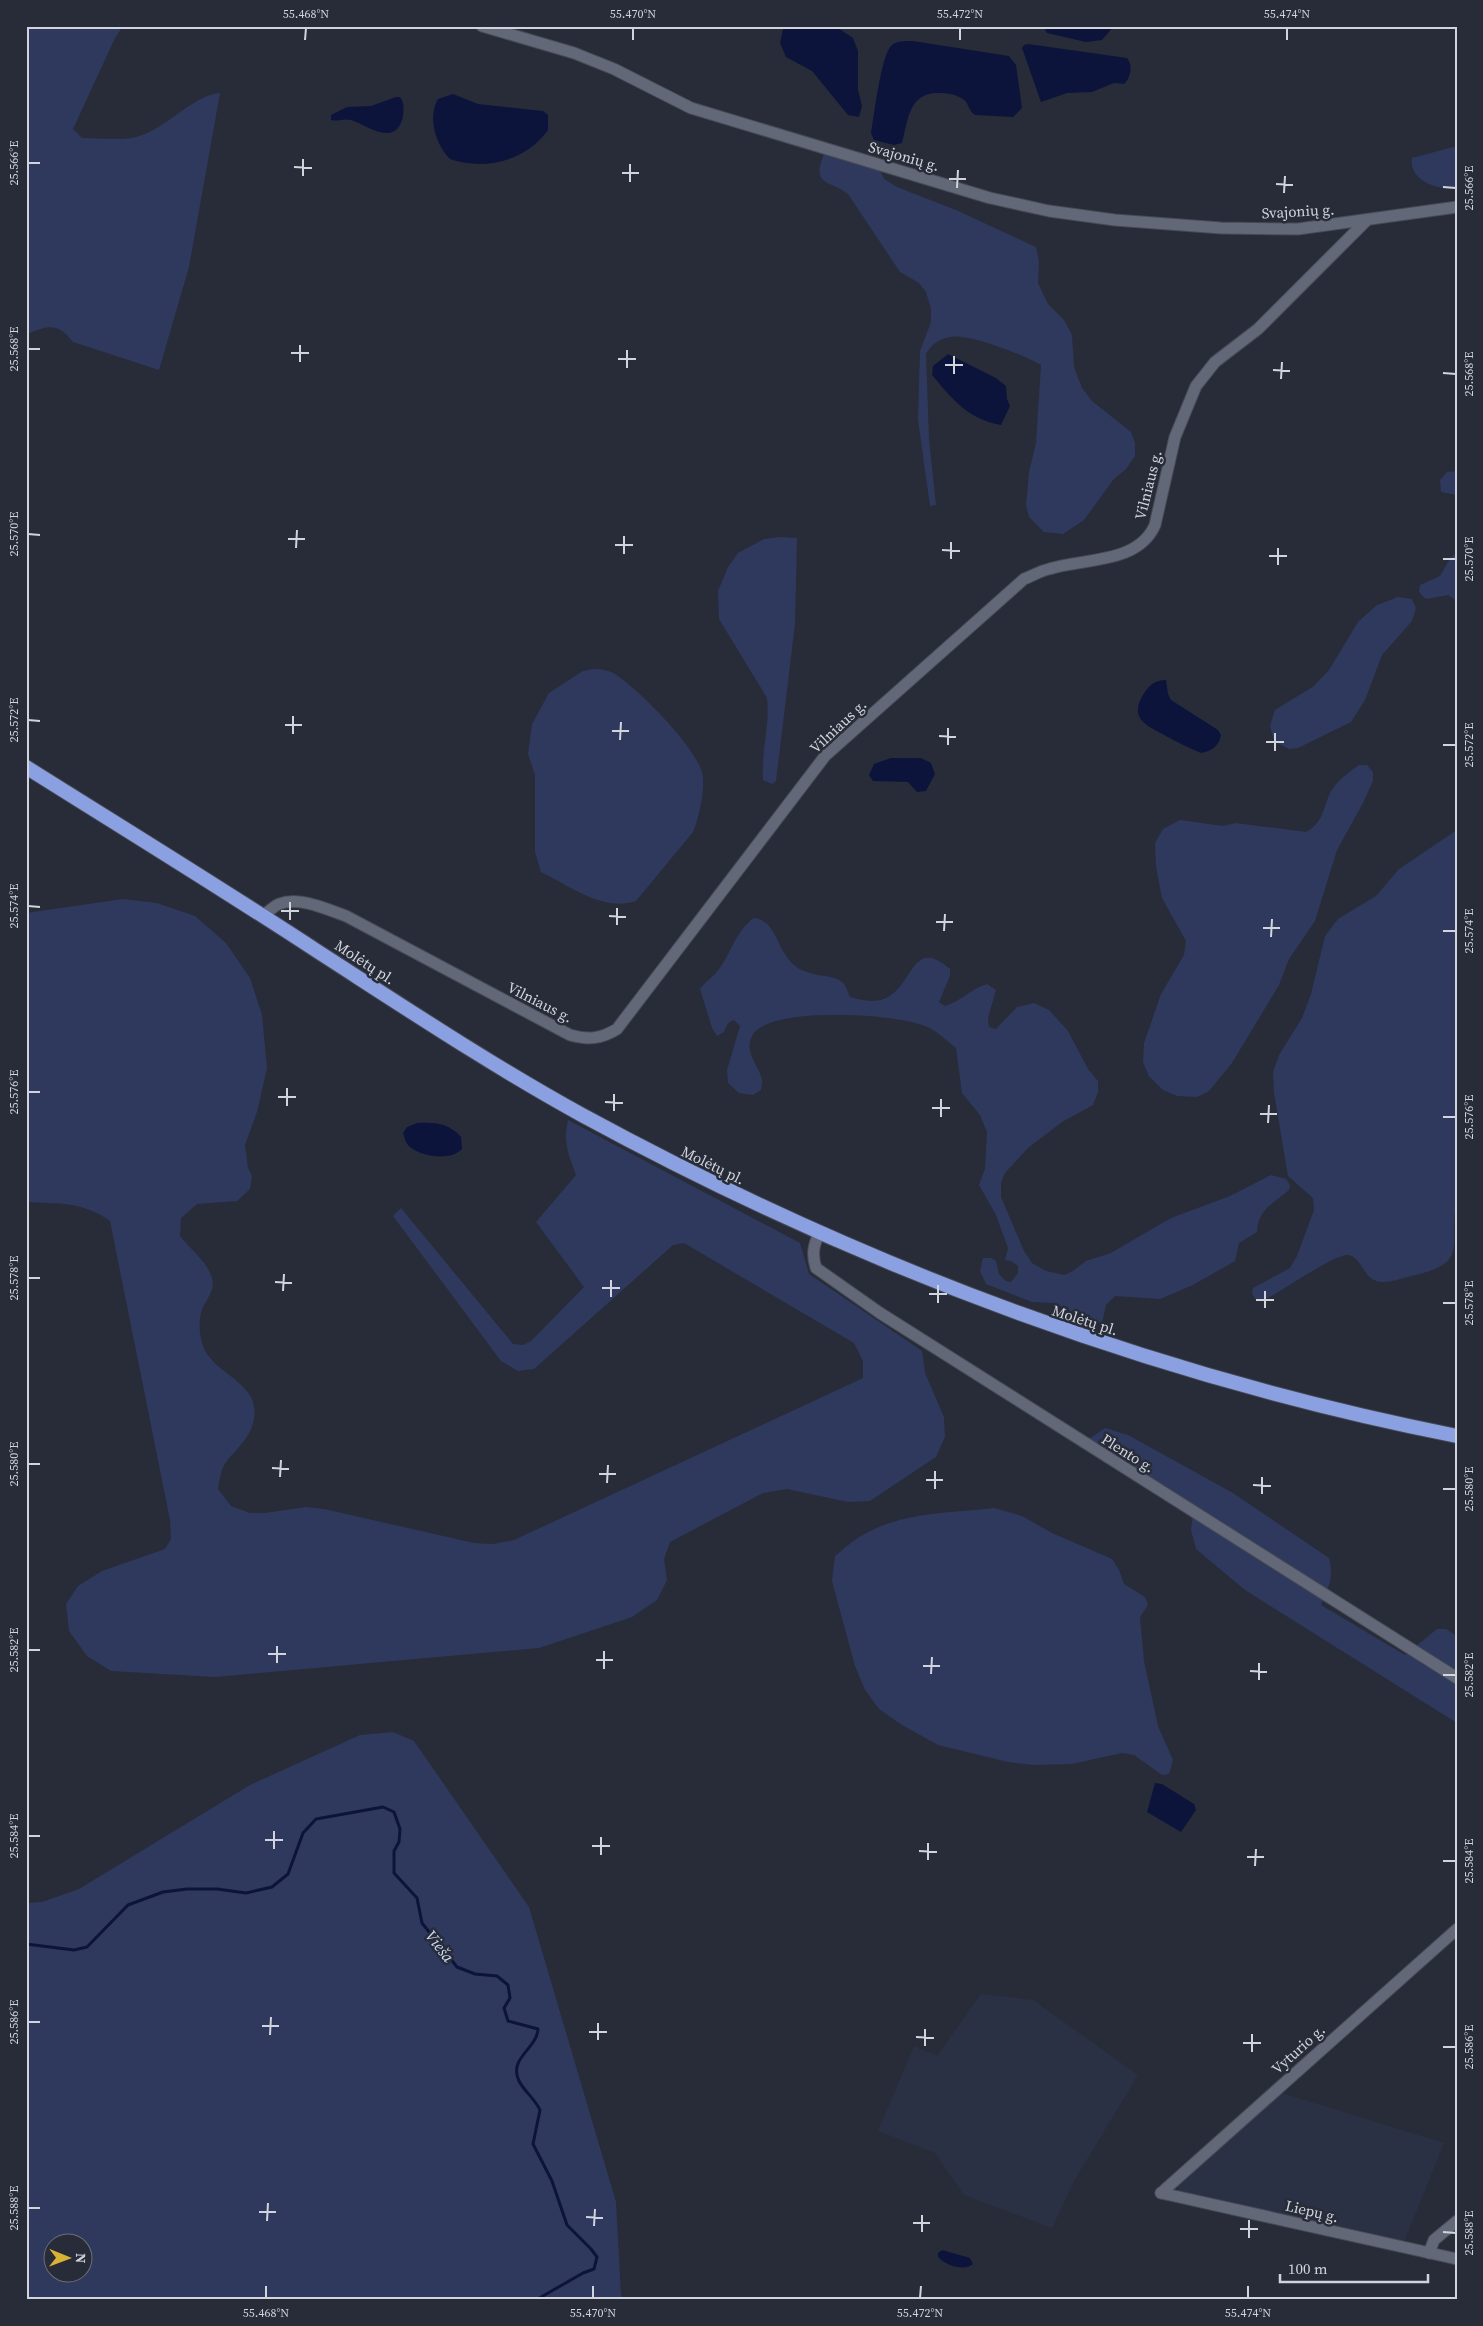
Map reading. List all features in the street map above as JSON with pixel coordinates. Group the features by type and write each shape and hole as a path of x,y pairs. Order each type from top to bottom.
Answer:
{"highway":[{"name":"Molėtų pl.","path":"26,767 426,1021 577,1112 700,1178 819,1234 1007,1311 1102,1343 1298,1402 1457,1436"}],"street":[{"name":"Svajonių g.","path":"482,26 574,54 614,69 691,108 990,198 1050,211 1115,220 1221,228 1298,230 1457,207"},
{"name":"Vilniaus g.","path":"263,916 280,904 292,902 314,905 346,916 570,1035 592,1039 604,1037 617,1030 825,756 1024,580 1048,569 1122,554 1150,536 1155,525 1175,437 1196,386 1215,362 1258,329 1366,221"},
{"name":"Plento g.","path":"819,1234 814,1245 813,1257 816,1268 880,1313 1457,1678"},
{"name":"Vyturio g.","path":"1161,2192 1457,1929"},
{"name":"Liepų g.","path":"1161,2192 1457,2259"},
{"path":"1428,2252 1434,2240 1457,2221"}],"shaded area":[{"path":"26,26 123,26 115,38 73,129 82,138 116,139 136,137 158,127 199,100 220,93 189,267 159,370 73,342 57,328 40,329 26,335"},
{"path":"785,26 835,26 853,38 858,51 858,90 862,106 859,117 848,115 812,71 786,57 780,43"},
{"path":"1043,26 1114,26 1102,40 1086,42 1047,33"},
{"path":"913,41 1009,56 1016,65 1022,108 1013,117 975,115 964,99 945,93 929,94 921,97 912,109 908,117 902,143 894,145 874,140 871,133 881,73 887,52 896,43"},
{"path":"1028,44 1127,58 1131,68 1130,75 1124,84 1114,83 1092,92 1067,93 1041,102 1022,48"},
{"path":"453,94 478,104 543,111 548,115 548,130 539,141 528,149 504,161 477,164 450,159 437,139 433,114 438,99"},
{"path":"400,97 404,111 399,126 394,131 388,133 380,132 351,120 331,120 331,115 347,107 371,106"},
{"path":"1457,146 1457,188 1433,186 1419,178 1412,166 1412,158"},
{"path":"825,152 879,168 884,179 897,187 956,210 1036,247 1039,262 1038,283 1048,304 1064,320 1072,335 1074,367 1082,388 1092,401 1131,432 1135,443 1135,456 1126,469 1113,480 1084,520 1063,534 1044,532 1029,517 1026,505 1029,472 1036,443 1041,365 1009,351 969,338 950,337 942,339 933,345 926,354 929,439 936,505 930,506 918,420 920,351 931,322 931,309 926,292 919,283 900,272 848,194 823,180 820,176 819,171"},
{"path":"948,354 996,378 1006,386 1007,399 1010,406 1001,425 989,422 970,413 947,393 932,375 933,366"},
{"path":"1457,471 1457,495 1441,492 1440,480 1447,472"},
{"path":"780,537 797,538 795,624 776,781 772,784 763,780 767,698 719,619 718,591 728,567 738,553 764,539"},
{"path":"1457,553 1457,601 1448,595 1426,599 1419,592 1420,585 1440,576 1451,557"},
{"path":"1398,597 1412,599 1416,608 1412,621 1382,655 1365,700 1351,722 1298,748 1289,749 1274,741 1270,726 1275,710 1314,686 1329,670 1358,622 1377,605"},
{"path":"593,669 615,674 651,704 688,747 697,761 703,778 698,819 693,832 636,901 624,903 611,903 587,896 541,872 535,852 535,775 528,754 532,724 549,693 583,671"},
{"path":"1166,680 1171,700 1218,730 1221,735 1220,739 1212,749 1201,753 1159,732 1142,720 1138,709 1144,693 1153,684"},
{"path":"891,758 921,758 931,763 935,774 926,791 917,792 908,782 873,781 869,775 874,764"},
{"path":"1359,765 1367,765 1373,772 1373,781 1337,850 1315,921 1289,959 1279,985 1232,1063 1209,1091 1197,1097 1177,1096 1163,1090 1149,1076 1143,1062 1144,1043 1161,994 1184,955 1186,941 1162,898 1156,867 1155,843 1163,829 1180,820 1223,826 1236,823 1306,832 1319,820 1330,793 1336,785"},
{"path":"1457,830 1457,1198 1453,1251 1449,1259 1441,1266 1428,1272 1386,1282 1374,1280 1370,1277 1355,1258 1347,1255 1341,1256 1331,1260 1270,1297 1262,1300 1255,1299 1252,1293 1253,1288 1290,1268 1297,1256 1314,1210 1313,1198 1288,1176 1274,1093 1273,1072 1279,1055 1302,1018 1311,994 1325,936 1338,919 1376,896 1399,869"},
{"path":"123,899 157,903 195,916 226,943 250,978 262,1015 267,1068 257,1112 245,1145 248,1168 252,1176 250,1189 237,1201 197,1204 181,1218 180,1236 210,1272 213,1283 200,1318 200,1334 203,1345 207,1354 214,1362 246,1390 254,1408 254,1419 248,1435 222,1470 218,1489 231,1506 250,1513 265,1513 306,1507 324,1509 474,1543 493,1544 514,1540 863,1378 863,1361 854,1343 684,1243 673,1245 534,1369 518,1371 501,1361 393,1216 401,1208 513,1344 523,1345 531,1341 584,1287 536,1222 576,1175 566,1142 568,1120 800,1243 809,1274 922,1351 925,1373 944,1417 945,1437 936,1457 870,1501 848,1502 787,1489 763,1493 670,1542 664,1559 667,1580 657,1600 632,1617 539,1648 215,1677 111,1671 87,1656 69,1631 66,1604 78,1586 102,1571 165,1549 171,1539 170,1520 110,1221 90,1210 80,1207 26,1202 26,913"},
{"path":"754,918 762,920 767,924 788,959 794,965 808,972 839,980 844,984 850,997 871,1001 882,1000 899,988 916,964 922,959 929,958 938,961 950,969 950,976 939,1002 945,1006 987,984 996,990 988,1018 989,1027 996,1029 1017,1007 1034,1003 1049,1010 1068,1031 1088,1069 1098,1081 1098,1092 1093,1105 1062,1122 1028,1148 1005,1173 1001,1183 1001,1197 1024,1251 1032,1263 1046,1271 1064,1275 1086,1261 1111,1253 1171,1218 1230,1196 1271,1175 1286,1179 1290,1185 1289,1190 1263,1212 1257,1232 1239,1243 1235,1261 1193,1285 1160,1299 1115,1296 1106,1305 1102,1323 1091,1322 1055,1303 1032,1302 986,1284 980,1271 983,1258 991,1258 996,1261 999,1274 1006,1281 1011,1282 1018,1273 1018,1266 1011,1261 1005,1260 1008,1248 996,1215 979,1185 985,1169 987,1132 980,1115 962,1093 956,1048 941,1036 925,1026 888,1018 834,1015 806,1016 781,1020 763,1026 752,1036 750,1042 752,1058 762,1079 761,1090 753,1095 739,1093 728,1083 727,1070 740,1026 734,1020 728,1023 724,1032 717,1036 712,1028 700,989 717,972 738,935"},
{"path":"417,1123 436,1123 447,1126 461,1137 462,1149 457,1153 444,1156 429,1155 415,1150 407,1144 403,1133 407,1127"},
{"path":"1105,1428 1128,1435 1233,1493 1329,1558 1330,1582 1321,1605 1405,1655 1437,1629 1446,1629 1457,1636 1457,1723 1245,1590 1196,1549 1191,1530 1194,1505 1089,1439"},
{"path":"994,1508 1022,1516 1052,1533 1112,1559 1119,1570 1124,1584 1145,1597 1148,1605 1140,1617 1144,1661 1158,1726 1173,1760 1169,1774 1162,1775 1134,1755 1122,1753 1072,1764 1033,1765 1008,1762 938,1745 902,1725 879,1709 865,1690 855,1666 832,1581 835,1556 859,1537 893,1522 927,1515"},
{"path":"393,1732 414,1741 529,1907 616,2202 621,2295 624,2300 26,2300 26,1903 42,1902 79,1889 250,1785 360,1735"},
{"path":"1155,1783 1162,1784 1194,1804 1196,1810 1181,1832 1147,1812"},
{"path":"981,1994 1033,2000 1138,2075 1074,2181 1052,2228 964,2195 935,2153 878,2131 914,2046 937,2056"},
{"path":"1282,2093 1444,2143 1404,2242 1181,2194 1178,2190 1179,2183"},
{"path":"942,2250 970,2258 973,2264 965,2267 950,2265 938,2257 938,2253"}],"waterway":[{"name":"Vieša","path":"26,1944 74,1950 87,1947 128,1905 163,1892 187,1889 217,1889 246,1893 272,1887 288,1874 303,1833 316,1819 383,1807 394,1812 400,1829 399,1842 394,1851 394,1873 417,1898 422,1923 457,1967 475,1974 497,1976 508,1985 510,1998 504,2008 508,2021 538,2029 533,2042 517,2066 521,2085 540,2110 533,2144 552,2181 567,2225 597,2257 594,2269 583,2273 536,2300"}]}
